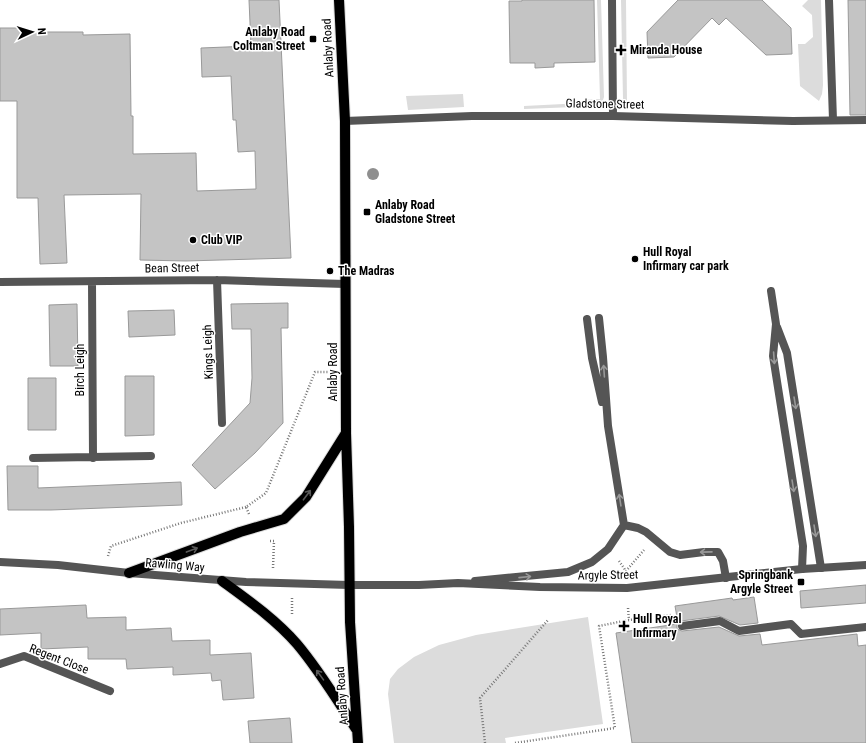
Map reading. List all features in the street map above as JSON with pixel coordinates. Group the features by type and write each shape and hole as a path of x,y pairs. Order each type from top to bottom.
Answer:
{"main road":[{"name":"Anlaby Road","path":"339,0 345,121 346,433 349,585 358,743"},
{"path":"129,573 254,528 284,519 306,497 346,433"},
{"path":"222,580 265,612 301,650 329,688 357,731"}],"street":[{"path":"612,0 613,116"},
{"path":"830,0 834,120"},
{"name":"Gladstone Street","path":"345,121 472,116 613,116 793,121 866,120"},
{"name":"Bean Street","path":"0,282 217,280 345,284"},
{"name":"Kings Leigh","path":"217,280 222,423"},
{"name":"Birch Leigh","path":"92,282 92,458"},
{"path":"771,292 776,324 787,353 821,568"},
{"path":"599,318 608,426"},
{"path":"458,583 568,572 592,562 608,549 624,524 608,426 592,358 587,319"},
{"path":"776,324 773,356 803,546 802,569"},
{"path":"33,458 151,456"},
{"path":"624,524 646,532 670,552 680,555 718,552 723,561 726,578"},
{"name":"Rawling Way","path":"0,562 58,565 129,573 222,580 349,585"},
{"name":"Argyle Street","path":"349,585 419,585 458,583 540,587 627,588 802,569 866,565"},
{"path":"682,626 720,621 739,631 791,624 801,634 866,626"},
{"name":"Regent Close","path":"0,664 24,656 110,691"}],"path":[{"path":"105,570 111,546 181,523 246,507 266,493 315,372 346,371"},
{"path":"246,507 260,540 274,541 272,583"},
{"path":"619,561 626,571 649,545"},
{"path":"284,631 292,619 292,583"},
{"path":"628,608 629,620"},
{"path":"515,743 615,728 599,626 629,620 673,615 674,620"},
{"path":"485,743 480,698 548,620"}],"shaded area":[{"path":"597,0 601,0 604,97 601,106 524,109 524,106 583,103 583,100 600,99"},
{"path":"621,0 626,0 627,103 624,102 623,99"},
{"path":"808,0 821,0 823,85 822,94 819,101 800,86 798,44 805,44 813,37 812,15 802,6"},
{"path":"463,94 464,107 408,110 406,96"},
{"path":"588,617 603,724 505,738 506,743 394,743 388,694 390,679 398,669 414,657 439,645 476,635"}],"building":[{"path":"249,0 279,0 291,258 186,261 140,260 141,194 64,195 67,263 40,264 38,198 17,198 17,101 0,101 0,28 21,28 21,32 83,32 83,35 130,34 133,154 196,153 197,191 256,189 255,151 238,152 236,120 233,120 231,76 202,77 201,48 251,46"},
{"path":"594,0 595,62 554,63 554,67 535,68 535,63 510,63 509,1"},
{"name":"Miranda House","path":"678,0 762,0 791,28 792,54 766,55 726,18 719,25 712,18 674,57 648,58 647,32"},
{"path":"848,0 866,0 866,115 850,115"},
{"path":"288,303 288,328 281,328 283,423 255,453 215,489 192,465 250,403 252,378 251,329 232,329 231,304"},
{"path":"77,304 78,366 50,366 49,305"},
{"path":"174,310 175,335 129,337 128,311"},
{"path":"125,376 154,376 154,435 125,436"},
{"path":"28,378 56,378 56,430 28,430"},
{"path":"7,466 38,466 38,488 181,482 182,505 51,510 8,510"},
{"path":"866,585 866,603 801,608 800,591"},
{"path":"754,597 758,623 740,625 719,616 681,621 678,623 675,606 732,598 733,600"},
{"path":"86,605 87,618 126,617 126,630 171,628 172,641 210,640 210,655 251,653 254,698 223,700 221,680 212,681 211,673 173,675 173,667 127,669 126,659 88,659 88,647 41,649 41,633 0,635 0,609"},
{"path":"677,624 677,629 682,631 719,627 739,636 760,634 762,645 857,634 858,646 866,645 866,743 632,743 616,633"},
{"path":"290,718 292,743 250,743 248,721"}],"place":[{"name":"Anlaby Road Coltman Street","path":"313,39"},
{"name":"Miranda House","path":"621,50"},
{"name":"Anlaby Road Gladstone Street","path":"367,212"},
{"name":"Club VIP","path":"193,240"},
{"name":"Hull Royal Infirmary car park","path":"635,259"},
{"name":"The Madras","path":"330,271"},
{"name":"Springbank Argyle Street","path":"801,582"},
{"name":"Hull Royal Infirmary","path":"624,626"}]}
